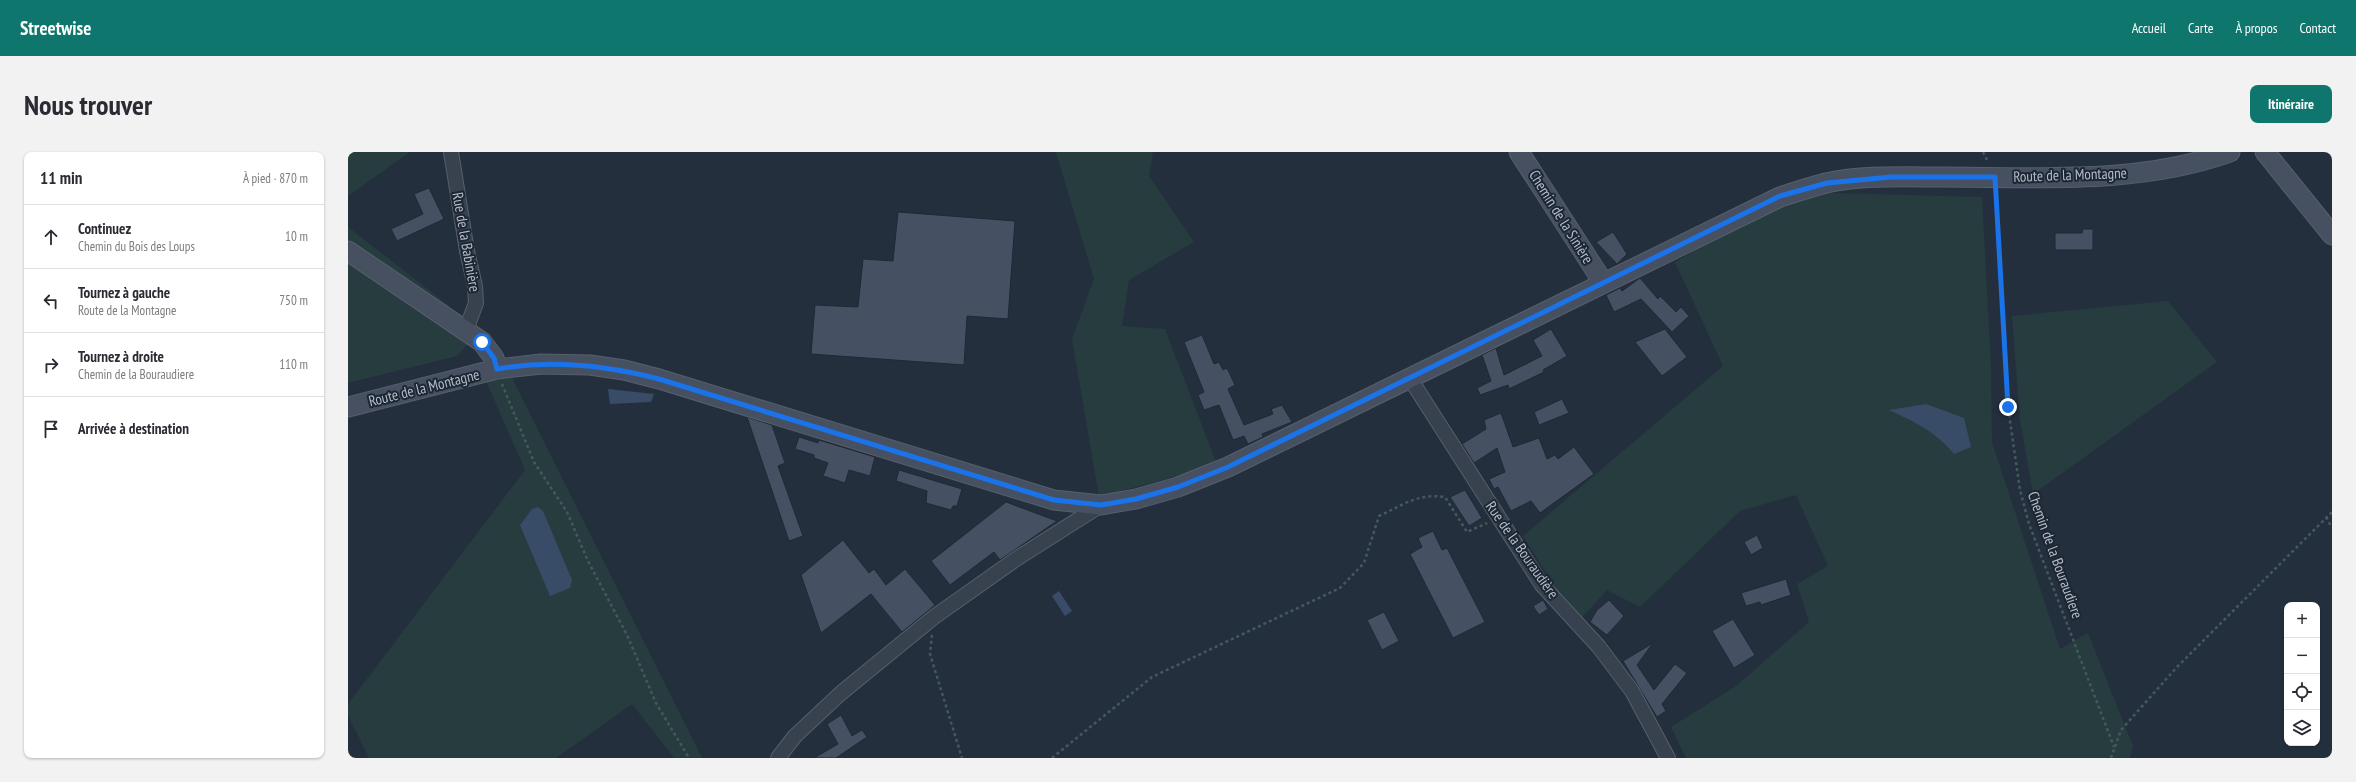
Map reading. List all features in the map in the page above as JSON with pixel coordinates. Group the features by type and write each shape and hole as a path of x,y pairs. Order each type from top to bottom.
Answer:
{"street":[{"name":"Rue de la Babinière","path":"451,152 467,251 475,286 476,303 466,330"},
{"name":"Chemin de la Sinière","path":"1519,152 1603,282"},
{"name":"Route de la Montagne","path":"348,407 497,369 541,364 590,365 624,370 681,386 1054,500 1101,505 1136,499 1178,487 1221,470 1780,196 1827,183 1891,177 2112,176 2173,167 2211,159 2230,152"},
{"path":"2265,152 2332,236"},
{"path":"348,251 482,342 494,358 497,369"},
{"name":"Rue de la Bouraudière","path":"1409,377 1542,585 1599,647 1632,692 1668,758"},
{"path":"778,758 795,736 841,693 934,617 1016,558 1101,505"}],"path":[{"name":"Chemin de la Bouraudiere","path":"1983,152 1995,177 2008,407 2020,490 2029,524 2114,747"},
{"path":"497,369 534,462 567,512 588,561 627,635 656,704 689,758"},
{"path":"1052,758 1152,677 1340,588 1364,563 1380,516 1420,497 1429,495 1445,497 1467,532 1499,518"},
{"path":"2111,758 2121,730 2177,667 2332,512"},
{"path":"2326,518 2332,528"},
{"path":"934,617 930,654 962,758"}],"green space":[{"path":"348,152 410,152 348,196"},
{"path":"1056,152 1153,152 1149,176 1194,242 1129,280 1122,326 1165,329 1216,462 1177,476 1099,497 1072,339 1094,279"},
{"path":"1795,192 1982,197 1991,367 1992,442 2060,649 2088,633 2133,746 2130,758 1686,758 1671,727 1736,686 1809,622 1797,584 1828,566 1796,495 1740,511 1640,607 1607,590 1577,623 1523,536 1723,366 1675,262"},
{"path":"348,227 448,305 468,344 457,356 348,383"},
{"path":"2168,301 2217,362 2033,494 2020,420 2012,316"},
{"path":"511,376 702,758 674,758 632,704 556,758 369,758 348,715 348,704 525,470 486,381"}],"water":[{"path":"608,389 654,394 651,402 610,404"},
{"path":"1926,404 1964,418 1971,447 1954,454 1940,440 1916,423 1889,410"},
{"path":"538,507 543,511 572,580 570,588 550,596 520,525 532,509"},
{"path":"1059,591 1072,611 1065,616 1052,596"}],"building":[{"path":"429,188 444,219 397,241 391,229 423,214 414,194"},
{"path":"898,212 1015,221 1008,319 967,316 964,365 811,354 815,305 858,307 863,259 893,261"},
{"path":"2083,229 2093,229 2093,250 2055,250 2055,233 2082,233"},
{"path":"1613,232 1627,254 1617,264 1596,242"},
{"path":"1640,278 1658,299 1660,296 1676,312 1681,307 1689,316 1672,332 1641,299 1614,312 1606,295 1620,288 1622,291"},
{"path":"1551,329 1567,356 1543,370 1544,372 1509,389 1508,385 1480,395 1477,388 1491,381 1482,355 1496,348 1504,375 1542,356 1533,340"},
{"path":"1665,329 1687,357 1662,376 1635,342"},
{"path":"1202,335 1214,364 1219,362 1223,370 1227,368 1235,385 1228,389 1244,425 1273,414 1271,409 1282,405 1292,422 1262,434 1263,437 1248,444 1244,436 1233,440 1219,405 1204,410 1198,395 1204,392 1184,342"},
{"path":"1562,399 1569,413 1539,425 1534,412"},
{"path":"1501,413 1513,447 1539,438 1547,459 1555,455 1558,459 1574,447 1594,474 1540,513 1531,501 1511,511 1498,487 1494,489 1489,479 1505,472 1497,448 1474,463 1462,444 1486,429 1484,420"},
{"path":"747,417 772,425 785,463 778,466 803,536 789,541"},
{"path":"799,437 818,443 819,440 875,457 870,476 849,470 845,483 823,476 828,463 814,458 814,455 795,449"},
{"path":"899,470 962,489 957,506 953,506 951,510 926,503 927,491 896,481"},
{"path":"1465,490 1482,518 1469,526 1450,497"},
{"path":"1006,502 1057,521 1000,560 994,552 950,585 931,561"},
{"path":"1433,531 1442,550 1447,548 1485,622 1453,638 1410,554 1422,547 1418,538"},
{"path":"1757,535 1763,548 1751,555 1744,542"},
{"path":"843,540 869,573 874,569 886,585 905,569 935,605 902,632 871,594 821,633 801,575"},
{"path":"1786,579 1791,595 1761,605 1760,602 1746,606 1741,593"},
{"path":"1543,600 1548,609 1539,615 1533,606"},
{"path":"1609,600 1624,616 1607,635 1590,622 1597,610"},
{"path":"1384,612 1399,641 1382,650 1367,620"},
{"path":"1733,619 1755,655 1734,668 1712,631"},
{"path":"1653,643 1637,665 1654,690 1675,664 1687,673 1662,704 1666,711 1657,717 1623,661"},
{"path":"841,715 852,736 862,730 867,737 836,758 814,758 838,744 827,724"}],"route":[{"path":"482,342 494,358 497,369 541,364 590,365 624,370 659,379 1054,500 1101,505 1136,499 1178,487 1228,467 1488,338 1780,196 1827,183 1891,177 1995,177 2008,407"}]}
